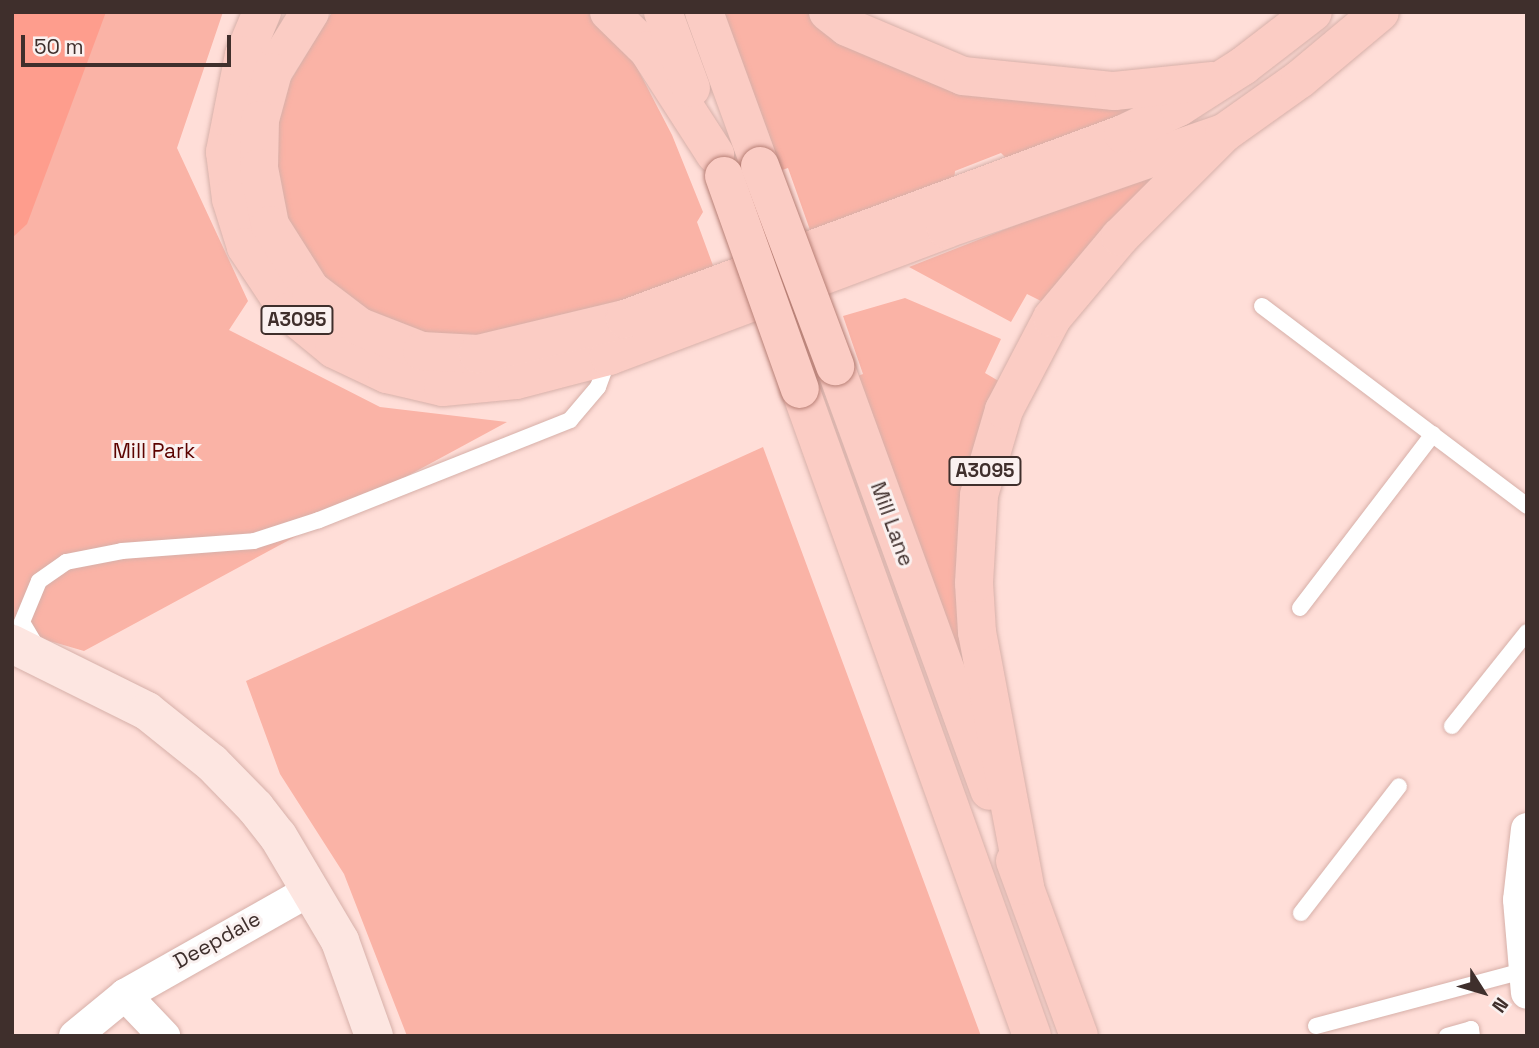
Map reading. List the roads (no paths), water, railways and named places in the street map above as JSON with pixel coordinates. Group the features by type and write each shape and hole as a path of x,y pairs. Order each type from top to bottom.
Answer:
{"main road":[{"name":"A3095","path":"262,12 235,88 228,124 227,176 246,247 289,313 359,363 412,382 443,387 516,380 609,356 1009,206 1224,133"},
{"name":"A3095","path":"310,12 273,72 258,141 270,225 312,290 379,337 422,351 452,354 511,350 625,319 1123,134 1179,107 1222,80 1313,12"},
{"path":"610,12 648,50 719,165"},
{"name":"Mill Lane","path":"663,12 1032,1036"},
{"name":"Mill Lane","path":"704,12 1079,1036"},
{"path":"828,12 847,27 963,76 1114,91 1222,80"},
{"name":"A3095","path":"1025,886 977,632 974,534 991,447 1017,378 1052,318 1112,245 1224,133 1300,79 1380,12"}],"street":[{"path":"27,649 132,702 180,736 231,782 278,836 312,889 340,941 373,1036"},
{"path":"1525,982 1519,900 1527,830"},
{"name":"Deepdale","path":"75,1036 125,995 312,889"},
{"path":"125,995 164,1036"}],"lane":[{"path":"1262,306 1527,506"},
{"path":"27,649 22,622 39,581 66,562 122,551 254,541 319,520 570,420 598,387 625,319"},
{"path":"1300,608 1433,434"},
{"path":"1452,726 1527,632"},
{"path":"1301,913 1399,786"},
{"path":"1317,1026 1525,982"},
{"path":"1447,1036 1471,1029 1472,1036"}],"park label":[{"name":"Mill Park","path":"154,451"}]}
